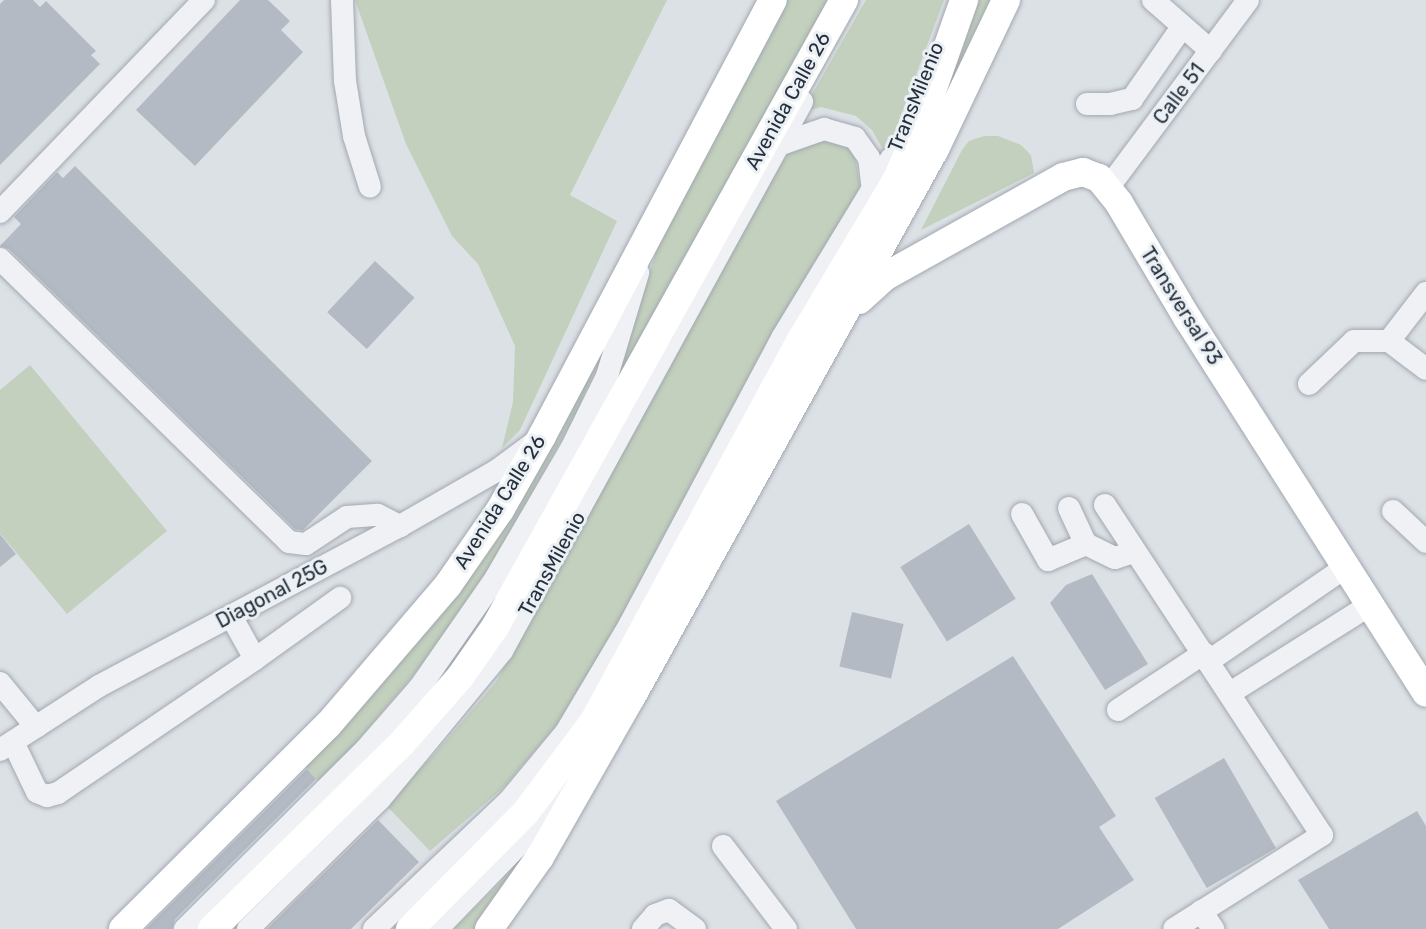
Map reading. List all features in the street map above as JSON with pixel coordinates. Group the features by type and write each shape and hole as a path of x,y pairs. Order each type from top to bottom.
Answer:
{"main road":[{"name":"Avenida Calle 26","path":"123,929 328,724 399,647 493,520 542,436 773,0"},
{"name":"Avenida Calle 26","path":"212,929 402,743 460,676 495,627 844,0"},
{"path":"410,929 526,812 576,748 609,696 801,340 897,179 919,128 964,0"},
{"path":"489,929 540,857 632,696 935,149 1006,0"},
{"path":"839,321 886,276 1063,177 1090,174 1108,188"},
{"name":"Transversal 93","path":"1108,188 1426,693"}],"street":[{"path":"0,212 115,89 204,0"},
{"path":"342,0 345,81 354,136 370,188"},
{"name":"TransMilenio","path":"248,929 380,799 502,651 858,0"},
{"name":"TransMilenio","path":"374,929 508,801 566,732 630,624 782,338 897,148 954,0"},
{"path":"1153,0 1211,51"},
{"name":"Calle 51","path":"1108,188 1248,0"},
{"path":"1087,104 1110,104 1132,99 1182,27"},
{"name":"TransMilenio","path":"781,144 824,129 855,138 869,158 873,191"},
{"name":"TransMilenio","path":"184,929 367,748 420,687 495,579 571,449 606,376 652,225"},
{"path":"0,259 289,542 306,544 348,517 378,515 400,526"},
{"path":"1389,342 1426,293"},
{"path":"1309,384 1354,341 1389,342 1426,369"},
{"name":"Diagonal 25G","path":"7,746 99,686 400,526 505,465 542,436"},
{"path":"1105,505 1133,552 1207,657 1322,836 1207,920 1174,929"},
{"path":"1069,508 1086,544 1115,558 1133,552"},
{"path":"1393,511 1426,542"},
{"path":"1022,514 1048,561 1086,544"},
{"path":"1118,710 1207,657 1346,567"},
{"path":"7,746 38,792 52,796 255,659 340,598"},
{"path":"1230,693 1370,604"},
{"path":"231,616 255,659"},
{"path":"0,683 36,727"},
{"path":"437,929 529,834 632,696"},
{"path":"723,846 786,929"},
{"path":"643,929 655,915 669,910 695,929"}],"green space":[{"path":"355,0 667,0 570,195 617,221 520,430 502,448 513,402 515,346 478,264 452,236 406,144"},
{"path":"787,0 831,0 578,457 635,321 661,236"},
{"path":"866,0 944,0 886,155 872,130 856,116 821,107 802,112"},
{"path":"974,0 993,0 945,109 937,104"},
{"path":"984,136 998,136 1021,145 1031,155 1034,173 921,230 962,150 969,141"},
{"path":"826,140 849,148 855,158 860,185 852,209 596,663 556,726 503,788 430,851 384,803 430,759 496,682 774,176 793,146"},
{"path":"600,355 576,414 490,568 435,650 321,784 305,767"},
{"path":"30,365 167,531 67,614 0,533 0,390"},
{"path":"533,850 479,929 454,929"}],"building":[{"path":"4,0 33,0 40,7 46,1 96,51 91,55 100,64 0,165 0,4"},
{"path":"240,0 268,0 290,21 281,30 303,52 195,166 136,110"},
{"path":"75,166 372,461 303,530 295,529 9,249 0,246 21,224 14,217 57,172 63,178"},
{"path":"375,261 414,298 367,349 327,312"},
{"path":"969,524 1016,599 947,642 900,567"},
{"path":"0,534 16,554 0,567"},
{"path":"1092,574 1148,664 1105,690 1050,603 1066,585"},
{"path":"852,612 904,624 891,678 839,667"},
{"path":"1013,656 1116,816 1099,827 1134,880 1058,929 856,929 776,801"},
{"path":"1224,758 1276,848 1207,888 1155,798"},
{"path":"307,769 316,779 175,919 172,929 146,929"},
{"path":"1417,811 1426,826 1426,929 1329,929 1298,880"},
{"path":"378,820 419,862 351,929 267,929"}]}
